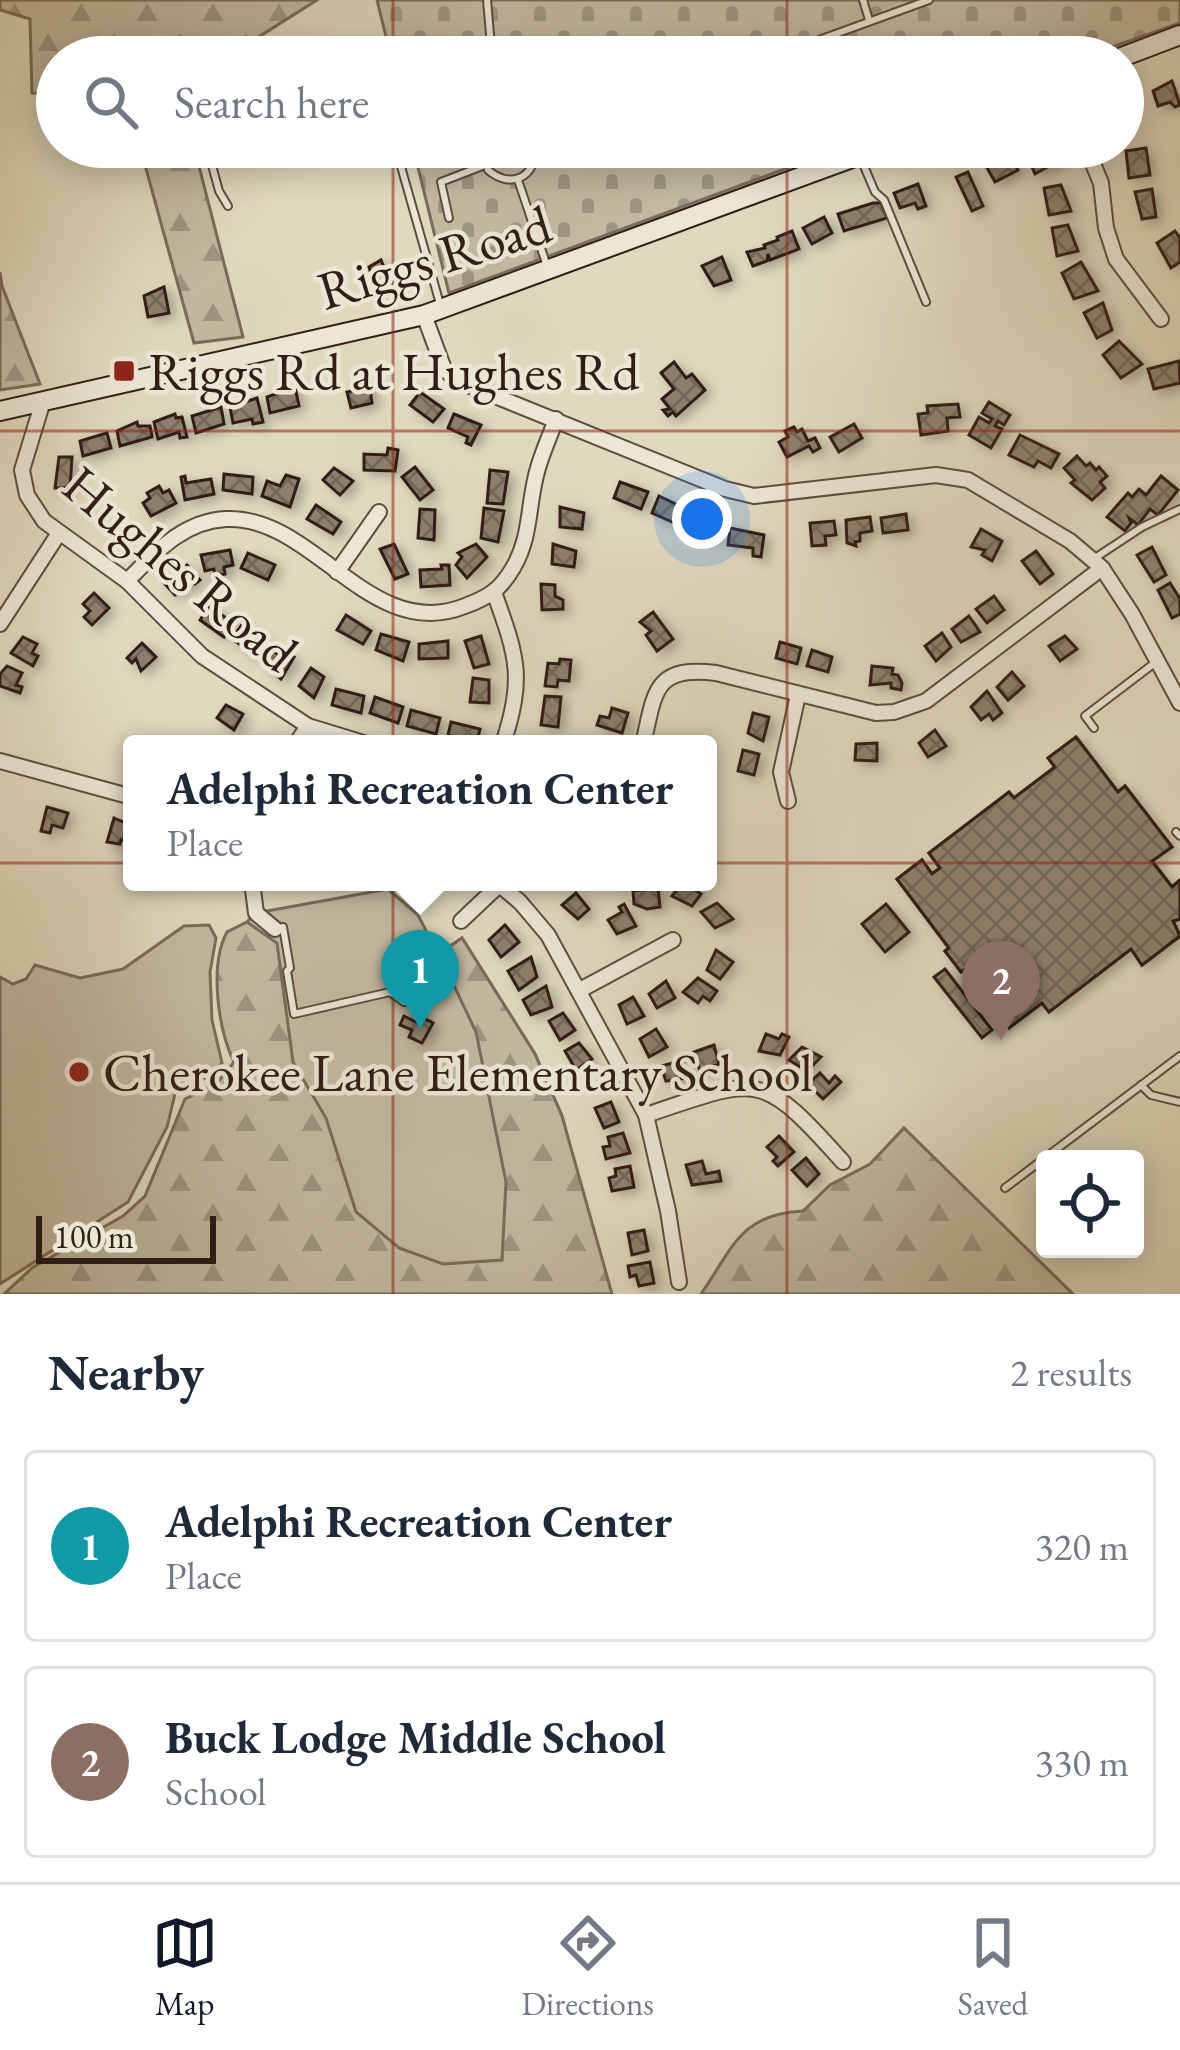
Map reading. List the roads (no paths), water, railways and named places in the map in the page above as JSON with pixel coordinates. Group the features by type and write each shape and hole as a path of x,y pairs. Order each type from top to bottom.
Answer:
{"main road":[{"path":"1144,49 1180,35"},
{"name":"Riggs Road","path":"0,411 433,313 825,168"}],"street":[{"path":"1094,168 1116,259 1161,319"},
{"path":"433,313 436,354 449,375 742,494 958,476 1070,542 1098,564 1180,703"},
{"name":"Hughes Road","path":"44,401 25,454 23,483 35,510 58,533 127,580 202,656 308,726 338,735"},
{"path":"127,580 186,530 227,519 244,520 279,533 397,608 423,614 456,610 495,595 524,546 534,482 556,419"},
{"path":"338,572 379,512"},
{"path":"0,624 58,533"},
{"path":"645,735 658,687 676,673 716,673 876,712 910,708 926,701 1098,564"},
{"path":"495,595 517,662 515,705 506,735"},
{"path":"788,801 781,772 798,695"},
{"path":"302,735 308,726 320,735"},
{"path":"0,761 123,795"},
{"path":"253,891 256,913 275,929"},
{"path":"460,921 491,891"},
{"path":"505,891 548,935 646,1114 679,1282"},
{"path":"580,990 673,940"},
{"path":"646,1114 734,1086 755,1087 793,1108 843,1162"}],"lane":[{"path":"487,0 490,36"},
{"path":"863,0 869,20"},
{"path":"827,36 929,0"},
{"path":"213,168 229,206"},
{"path":"401,168 433,313"},
{"path":"449,218 441,182 476,168"},
{"path":"487,168 498,179 518,180 532,168"},
{"path":"865,168 875,192 884,200 926,302"},
{"path":"518,180 549,272"},
{"path":"1098,564 1142,527 1180,508"},
{"path":"1094,728 1085,716 1158,661"},
{"path":"275,929 283,927 294,1014 390,992 404,1002 422,1000 427,1005"},
{"path":"1005,1188 1180,1056"},
{"path":"1141,1085 1151,1095 1180,1102"}],"place":[{"name":"Riggs Rd at Hughes Rd","path":"124,371"},
{"name":"Adelphi Recreation Center","path":"420,1029"},
{"name":"Buck Lodge Middle School","path":"1001,1040"},
{"name":"Cherokee Lane Elementary School","path":"79,1072"}]}
